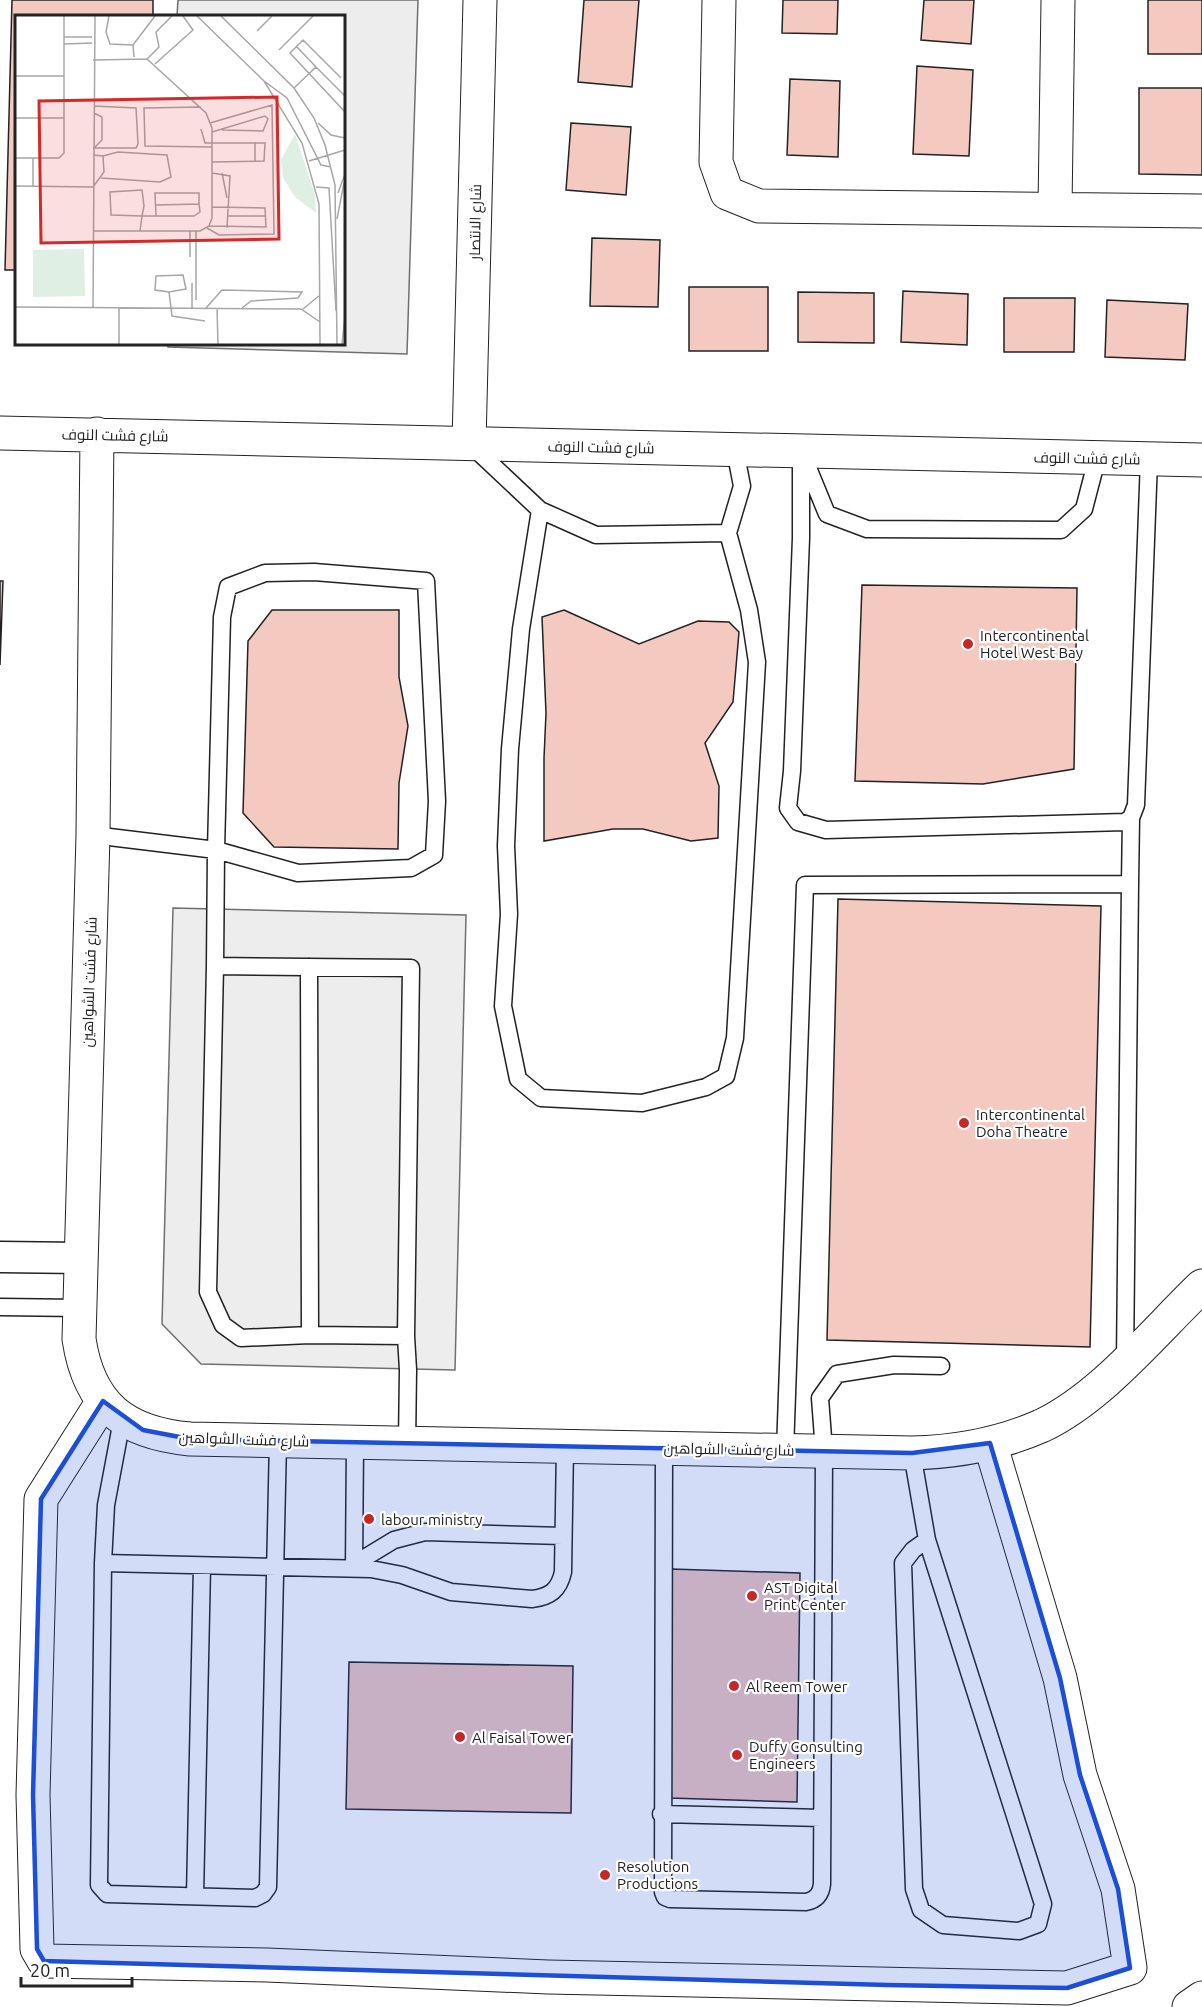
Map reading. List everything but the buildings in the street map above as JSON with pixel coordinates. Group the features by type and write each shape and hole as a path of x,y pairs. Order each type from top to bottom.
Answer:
{"street":[{"name":"شارع الانتصار","path":"470,443 480,0"},
{"path":"719,0 716,162 727,193 759,206 1202,211"},
{"path":"1055,208 1058,0"},
{"name":"شارع فشت النوف","path":"0,433 1202,460"},
{"name":"شارع فشت الشواهين","path":"97,434 93,835 79,1339 82,1358 112,1410 142,1430 163,1437 190,1439 946,1452 990,1443 1041,1425 1075,1405 1125,1365 1202,1286"},
{"path":"112,1410 41,1499 33,1795 37,1948 44,1961 267,1965 548,1977 1068,1988 1130,1968 1118,1889 1080,1775 1060,1678 990,1443"},
{"path":"1189,2007 1202,1998"}],"lane":[{"path":"470,443 540,510 596,535 728,533"},
{"path":"540,510 521,628 510,750 506,846 509,914 503,1006 518,1079 541,1098 642,1103 706,1087 726,1076 735,1038 757,662 749,610 728,533 742,486 735,450"},
{"path":"801,452 827,514 867,529 1062,530 1084,509 1097,459"},
{"path":"801,452 801,538 792,771 788,808 798,822 826,830 1125,822 1131,818"},
{"path":"1125,1365 1131,818 1136,805 1149,459"},
{"path":"93,835 216,850 298,873 411,868 434,855 437,801 426,582 314,572 265,573 228,587 222,617 216,850 208,1292 223,1325 241,1338 310,1335 406,1336"},
{"path":"785,1451 805,885 1130,884"},
{"path":"215,966 411,968 406,1336 407,1444"},
{"path":"309,968 310,1335"},
{"path":"0,1250 81,1258"},
{"path":"0,1264 81,1258"},
{"path":"0,1307 80,1308"},
{"path":"664,1448 662,1887 665,1897 806,1902 813,1900 821,1890 824,1451 820,1398 837,1374 894,1365 941,1366"},
{"path":"112,1410 103,1563 99,1885 107,1894 255,1898 263,1894 268,1887 278,1441"},
{"path":"354,1568 355,1442"},
{"path":"103,1563 354,1568 387,1571 451,1592 544,1598 554,1593 561,1584 565,1446"},
{"path":"912,1453 927,1540 1043,1904 1038,1924 1018,1931 943,1924 921,1910 914,1889 903,1563 913,1550 927,1540"},
{"path":"354,1568 366,1557 394,1540 425,1533 563,1536"},
{"path":"195,1896 202,1566"},
{"path":"662,1814 822,1818"}],"highlighted area":[{"path":"103,1401 143,1430 190,1439 912,1453 990,1443 1060,1678 1080,1775 1118,1889 1130,1968 1067,1988 887,1985 44,1961 37,1949 33,1795 41,1499"}],"shaded area":[{"path":"178,0 418,0 407,354 168,347 168,345 345,345 345,15 177,15"},
{"path":"173,908 466,915 455,1370 201,1364 162,1324"}],"place":[{"name":"Intercontinental Hotel West Bay","path":"968,644"},
{"name":"Intercontinental Doha Theatre","path":"964,1123"},
{"name":"labour ministry","path":"369,1519"},
{"name":"AST Digital Print Center","path":"752,1596"},
{"name":"Al Reem Tower","path":"734,1686"},
{"name":"Al Faisal Tower","path":"460,1737"},
{"name":"Duffy Consulting Engineers","path":"737,1755"},
{"name":"Resolution Productions","path":"605,1875"}]}
